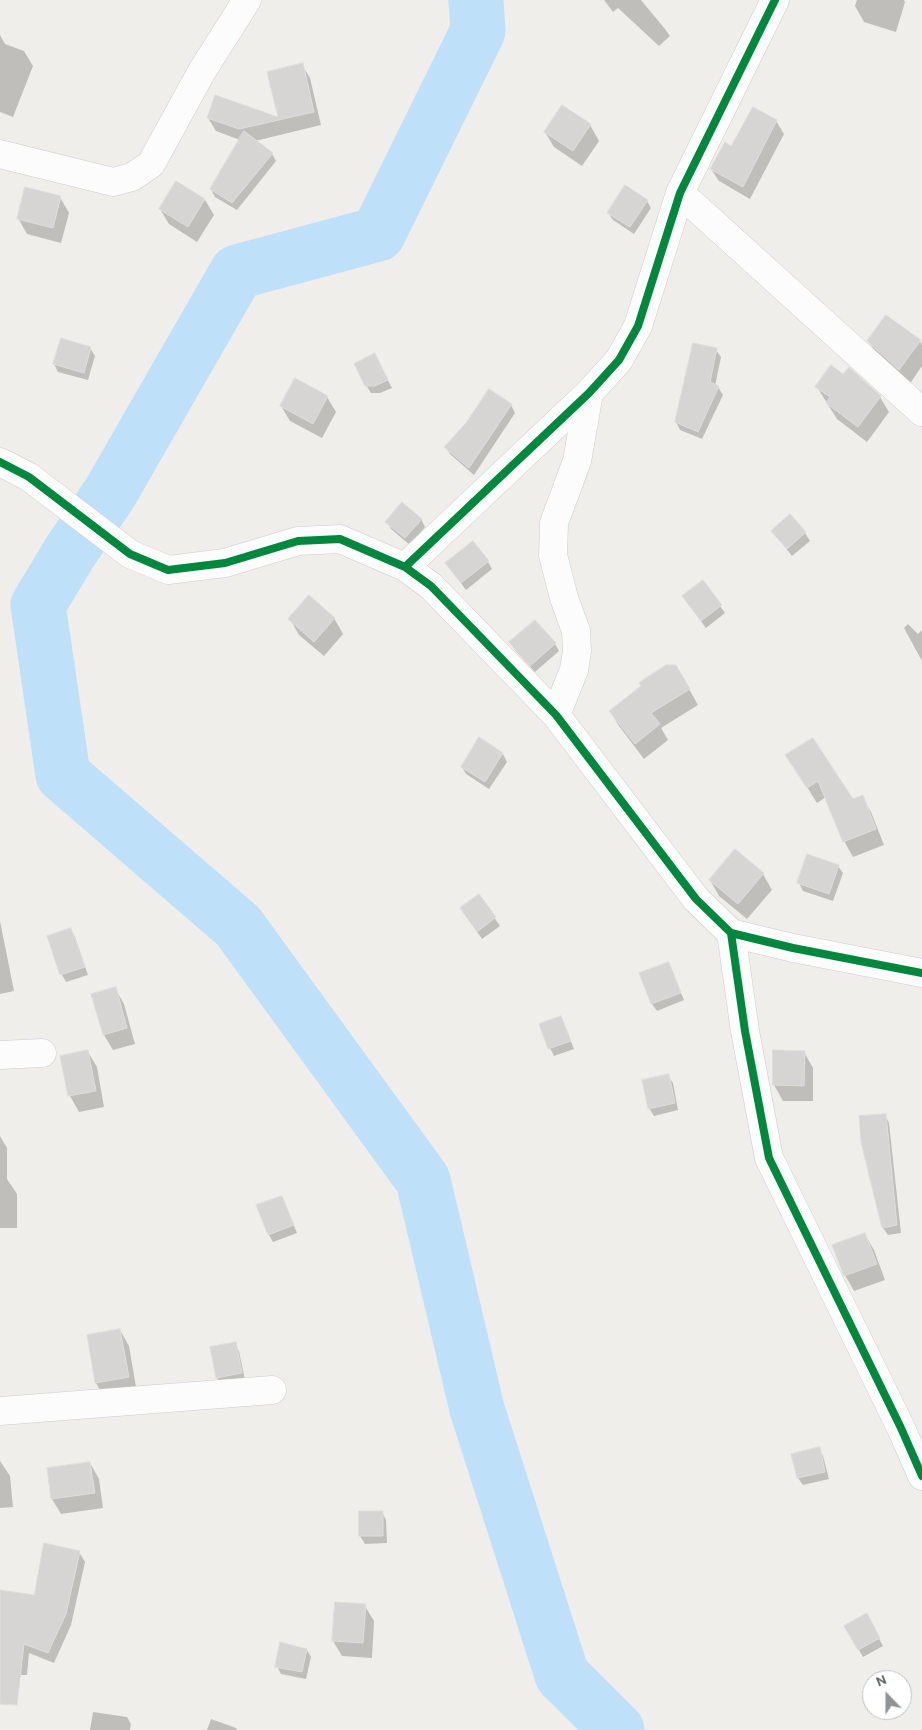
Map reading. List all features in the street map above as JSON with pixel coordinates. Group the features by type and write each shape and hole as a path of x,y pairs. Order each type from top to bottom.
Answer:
{"street":[{"path":"0,154 114,182 132,177 151,164 202,71 247,0"},
{"path":"405,567 589,394 619,360 638,326 680,193 775,0"},
{"path":"680,193 922,412"},
{"path":"556,715 574,670 577,651 576,631 564,598 553,555 554,523 577,461 589,394"},
{"path":"0,462 30,477 130,554 168,570 225,563 298,541 340,539 405,567 431,586 556,715 696,899 731,934 922,973"},
{"path":"731,934 745,1031 769,1158 901,1428 922,1476"},
{"path":"0,1055 42,1053"},
{"path":"0,1412 272,1390"}],"building":[{"path":"303,63 314,112 239,129 207,118 215,95 278,117 267,72"},
{"path":"562,105 591,124 573,151 544,132"},
{"path":"753,107 777,120 743,187 710,169 725,142 731,146"},
{"path":"244,131 273,153 232,203 210,189"},
{"path":"176,181 205,199 188,227 159,209"},
{"path":"625,185 648,200 630,227 607,213"},
{"path":"25,187 61,196 53,228 17,219"},
{"path":"886,315 921,340 899,370 867,341"},
{"path":"61,338 91,347 84,373 53,364"},
{"path":"693,343 717,348 710,382 719,386 698,432 675,422"},
{"path":"375,353 388,380 375,386 365,386 354,364"},
{"path":"831,365 843,374 849,367 881,396 858,427 826,403 830,397 815,387"},
{"path":"295,378 328,396 313,424 280,406"},
{"path":"489,389 512,404 469,468 444,447 466,423"},
{"path":"402,502 422,519 405,538 385,522"},
{"path":"790,514 806,532 787,549 771,531"},
{"path":"473,541 489,561 461,583 445,563"},
{"path":"703,580 722,605 701,621 682,596"},
{"path":"309,595 335,618 314,642 288,619"},
{"path":"535,620 556,643 530,666 509,642"},
{"path":"666,665 676,665 690,689 651,713 660,724 635,744 609,711 641,686 639,683"},
{"path":"479,737 503,753 485,782 461,767"},
{"path":"813,738 853,799 863,795 876,829 843,842 818,781 807,788 785,755"},
{"path":"735,849 764,873 738,904 709,880"},
{"path":"807,854 839,865 829,894 797,883"},
{"path":"479,894 496,917 477,932 460,908"},
{"path":"71,928 85,967 60,975 47,936"},
{"path":"669,962 681,993 651,1004 639,973"},
{"path":"116,987 127,1028 103,1035 91,994"},
{"path":"561,1016 571,1041 548,1049 539,1024"},
{"path":"88,1050 96,1091 68,1096 60,1056"},
{"path":"773,1050 805,1051 804,1086 773,1085"},
{"path":"669,1074 675,1103 648,1109 642,1080"},
{"path":"886,1114 897,1225 882,1228 861,1142 859,1116"},
{"path":"282,1196 294,1225 268,1235 256,1205"},
{"path":"865,1233 877,1264 844,1276 832,1245"},
{"path":"120,1329 129,1377 95,1383 87,1335"},
{"path":"236,1342 242,1373 216,1378 210,1347"},
{"path":"820,1447 825,1472 797,1478 791,1454"},
{"path":"90,1462 95,1493 51,1499 47,1468"},
{"path":"359,1511 383,1511 383,1536 359,1536"},
{"path":"44,1543 80,1551 66,1614 48,1653 24,1644 17,1705 0,1704 0,1590 34,1595"},
{"path":"335,1602 366,1604 363,1643 332,1641"},
{"path":"867,1613 880,1638 858,1650 844,1626"},
{"path":"280,1642 307,1649 302,1672 275,1667"}],"waterway":[{"path":"476,0 478,31 378,234 237,272 110,493 70,552 38,605 63,775 238,926 423,1180 477,1409 562,1675 617,1730"}],"cycle path":[{"path":"405,567 589,393 619,360 638,326 680,193 775,0"},
{"path":"0,462 29,477 130,554 168,570 225,563 298,541 340,539 405,567 431,586 556,715 696,899 731,933 793,948 922,973"},
{"path":"731,933 745,1031 769,1158 901,1428 922,1476"}]}
